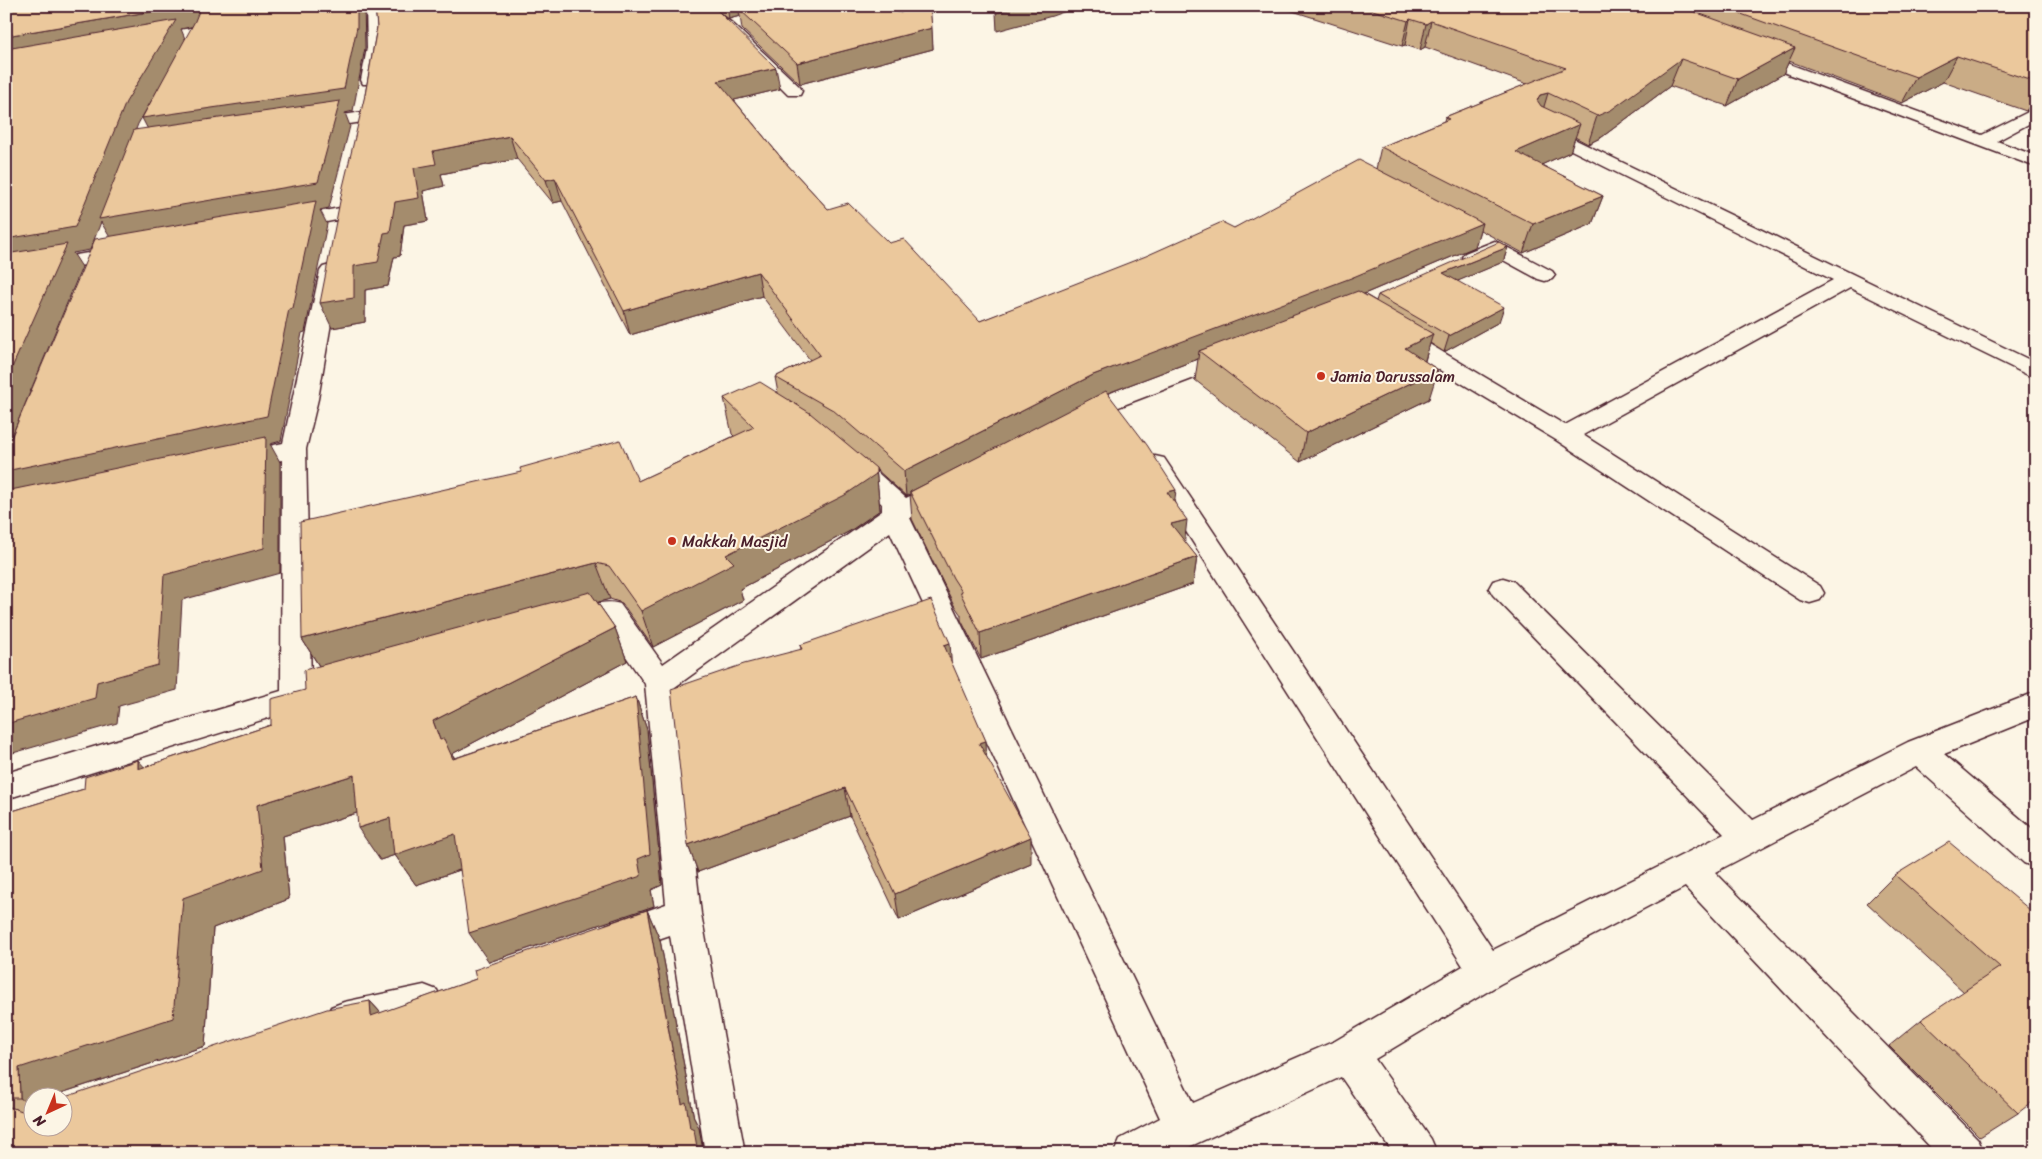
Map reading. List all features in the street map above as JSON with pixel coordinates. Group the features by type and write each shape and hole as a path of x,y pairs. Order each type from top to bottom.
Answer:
{"street":[{"path":"295,128 361,127 375,48 373,6"},
{"path":"698,6 727,26 794,91"},
{"path":"727,26 745,21"},
{"path":"134,43 205,23 188,56"},
{"path":"1734,48 2036,162"},
{"path":"1983,142 2036,113"},
{"path":"1539,127 2036,372"},
{"path":"263,228 339,224 306,399 294,449 296,697"},
{"path":"1470,234 1545,275"},
{"path":"1451,266 1495,247"},
{"path":"6,273 138,250"},
{"path":"1565,435 1849,280"},
{"path":"1379,324 1565,435 1810,593"},
{"path":"1061,428 1113,401 1252,348"},
{"path":"1113,401 1486,972"},
{"path":"826,442 895,501 895,514 1184,1127"},
{"path":"217,466 294,449"},
{"path":"660,682 895,514 965,478"},
{"path":"1503,588 1750,839"},
{"path":"544,630 610,611 660,682 684,914 726,1153"},
{"path":"6,786 334,687"},
{"path":"1134,1153 1184,1127 1348,1054 1486,972 1919,752 2036,704"},
{"path":"1919,752 2036,853"},
{"path":"1689,868 1964,1153"},
{"path":"592,946 684,914"},
{"path":"315,1030 353,1017 428,1003 456,993"},
{"path":"1348,1054 1417,1153"}],"building":[{"path":"6,6 183,6 6,36"},
{"path":"201,6 357,6 357,27 344,89 142,118 195,21"},
{"path":"375,6 712,6 776,68 718,81 783,160 828,209 848,203 889,243 904,239 980,321 1146,256 1222,222 1234,228 1359,160 1482,223 1351,278 1093,375 904,471 833,410 775,377 820,355 758,272 624,311 555,178 546,180 510,136 433,151 436,164 414,168 419,198 395,202 390,232 384,233 378,262 354,266 354,298 320,303 342,191 365,95 377,27"},
{"path":"746,6 886,6 901,13 909,6 930,6 932,28 797,63 738,8"},
{"path":"997,6 1021,6 996,13"},
{"path":"1360,6 1545,6 1555,13 1578,6 1678,6 1795,48 1738,79 1681,59 1611,110 1597,116 1548,93 1540,95 1537,100 1541,106 1580,124 1516,152 1603,196 1533,224 1381,147 1449,119 1445,117 1566,68 1431,21 1426,24 1410,19 1408,21"},
{"path":"1719,6 2036,6 2036,82 1957,56 1916,77"},
{"path":"176,20 126,102 75,227 6,239 6,49"},
{"path":"340,101 318,182 99,219 134,130"},
{"path":"316,201 293,308 289,309 267,416 6,471 6,450 95,239"},
{"path":"1499,242 1508,247 1443,273 1504,307 1449,336 1378,295"},
{"path":"67,244 6,381 6,254"},
{"path":"1358,291 1433,334 1405,348 1438,370 1306,433 1199,351"},
{"path":"760,382 810,413 876,468 876,474 845,495 726,555 734,563 641,611 609,566 596,563 302,639 300,522 521,472 520,468 620,440 638,481 754,427 724,398"},
{"path":"1106,391 1147,445 1176,490 1167,492 1187,520 1171,524 1197,557 980,633 960,592 962,592 953,578 910,492"},
{"path":"266,437 264,548 164,575 158,665 97,682 95,698 6,724 6,491"},
{"path":"590,592 615,628 433,721 440,740 444,739 453,759 636,697 650,854 638,859 641,876 469,933 455,834 394,855 390,818 358,828 354,775 257,805 263,869 183,898 173,1018 19,1068 20,1098 6,1098 6,813 84,789 85,777 138,760 138,769 271,725 271,699 305,690 304,670"},
{"path":"931,600 950,643 944,645 986,741 979,743 1031,837 895,894 845,788 688,845 671,689 744,664 802,649 800,645"},
{"path":"1949,842 2036,915 2036,1099 2018,1113 1921,1020 2000,967 1895,875"},
{"path":"647,910 682,1104 686,1102 690,1128 694,1130 698,1153 6,1153 6,1114 10,1107 22,1111 22,1136 72,1136 72,1095 327,1009 370,1001 371,1016 476,979 474,970"}],"place":[{"name":"Jamia Darussalam","path":"1321,376"},
{"name":"Makkah Masjid","path":"672,541"}]}
